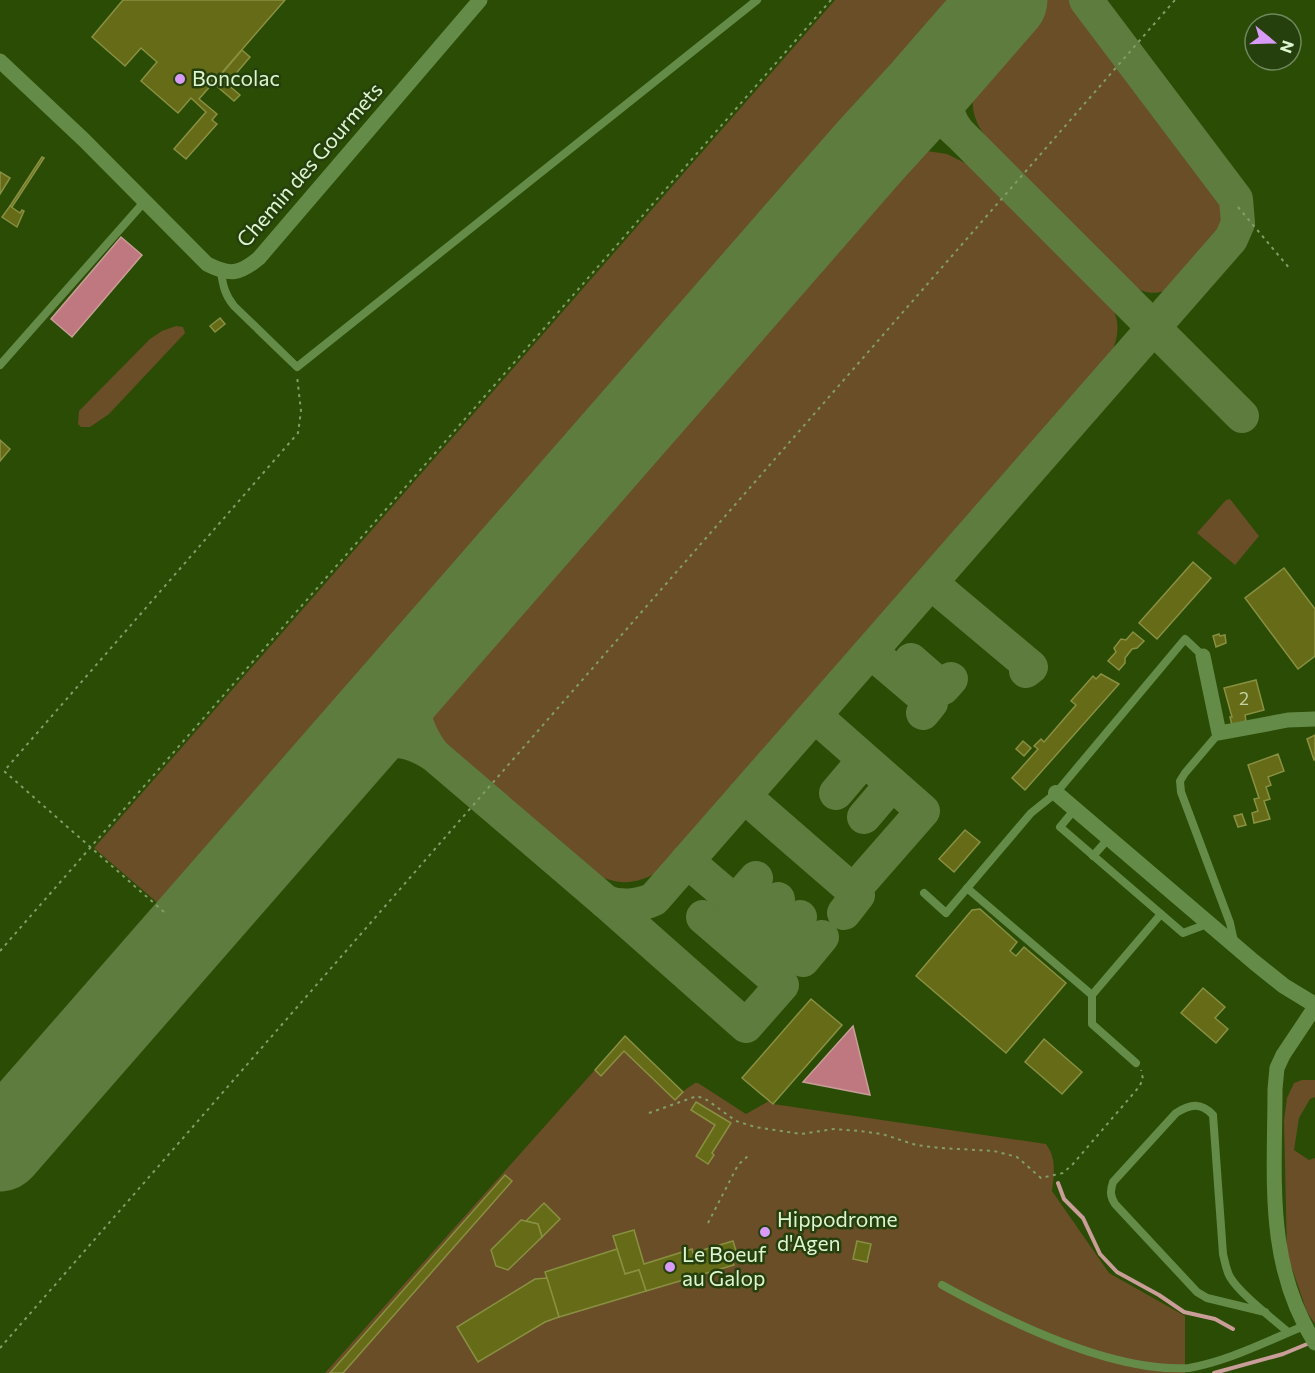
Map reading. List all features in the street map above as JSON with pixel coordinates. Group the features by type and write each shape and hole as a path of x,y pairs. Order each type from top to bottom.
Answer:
{"street":[{"name":"Chemin des Gourmets","path":"221,272 246,269 259,258 480,0"},
{"path":"0,61 207,264 221,272"},
{"path":"1203,656 1219,733 1288,720 1315,719"},
{"path":"1056,793 1235,946 1284,986 1315,1006 1277,1068 1275,1089 1275,1223 1279,1253 1289,1291 1311,1337"}],"lane":[{"path":"221,272 223,288 234,306 297,368 757,0"},
{"path":"0,365 145,201"},
{"path":"924,893 946,913 1031,813 1056,793 1185,639 1203,656"},
{"path":"1219,733 1180,781 1181,792 1230,923 1235,946"},
{"path":"1075,809 1060,827 1183,933 1209,923"},
{"path":"1093,856 1109,838"},
{"path":"967,888 1092,995"},
{"path":"1136,1063 1092,1024 1092,995 1161,914"},
{"path":"1265,1312 1207,1298 1197,1292 1114,1204 1111,1198 1113,1182 1176,1113 1187,1106 1197,1105 1213,1114 1223,1254 1228,1274 1234,1283 1288,1332 1311,1337"},
{"path":"942,1285 992,1314 1043,1338 1125,1366 1160,1369 1187,1368 1241,1352 1288,1332"}],"path":[{"path":"0,951 831,0"},
{"path":"0,1348 1175,0"},
{"path":"1238,207 1290,269"},
{"path":"164,912 4,771 298,433 301,411 297,368"},
{"path":"649,1113 697,1096 707,1100 736,1121 755,1127 801,1134 834,1129 860,1131 882,1134 916,1145 994,1151 1017,1157 1041,1178 1063,1173 1073,1164 1131,1095 1143,1079 1141,1069 1136,1063"},
{"path":"708,1223 738,1166 750,1154"}],"shaded area":[{"path":"835,0 964,0 167,911 94,848"},
{"path":"1045,0 1071,0 1079,5 1221,191 1226,205 1224,224 1166,290 1151,293 1133,285 986,137 975,118 973,100 976,83 985,66 1010,34 1037,5"},
{"path":"927,151 947,154 973,167 1107,301 1115,314 1118,328 1110,356 662,870 643,879 625,882 599,876 589,871 447,748 433,720 434,704 439,688 900,162"},
{"path":"121,237 142,255 72,337 51,319"},
{"path":"176,326 183,327 185,333 109,414 90,427 81,427 78,424 79,411 150,339"},
{"path":"1230,499 1259,536 1235,565 1197,533 1226,500"},
{"path":"853,1026 870,1095 803,1082"},
{"name":"Hippodrome d'Agen","path":"625,1036 682,1092 698,1083 746,1114 769,1101 773,1104 1046,1144 1053,1161 1052,1191 1109,1273 1185,1316 1185,1373 325,1373"},
{"path":"1302,1080 1315,1080 1315,1097 1310,1099 1299,1118 1294,1150 1309,1160 1315,1158 1315,1324 1307,1312 1287,1254 1284,1120 1287,1098 1294,1083"}],"building":[{"name":"Boncolac","path":"123,0 285,0 199,99 217,114 212,120 217,124 186,159 174,149 206,112 191,98 178,113 141,81 157,62 141,48 125,66 92,37"},
{"path":"242,50 250,57 227,84 219,77"},
{"path":"219,77 240,95 234,101 213,83"},
{"path":"42,157 44,158 12,207 10,206"},
{"path":"0,172 10,178 0,194"},
{"path":"10,206 20,213 24,211 17,227 2,217"},
{"path":"220,318 225,324 215,332 210,326"},
{"path":"0,440 10,449 0,461"},
{"path":"1193,562 1211,578 1157,639 1139,623"},
{"path":"1284,568 1315,609 1315,656 1298,669 1245,598"},
{"path":"1133,632 1144,641 1137,648 1132,649 1119,670 1108,661 1116,652 1114,648 1121,639 1126,640"},
{"path":"1219,634 1220,636 1225,635 1226,643 1216,647 1213,636"},
{"path":"1101,674 1119,684 1025,790 1012,778 1038,749 1034,746 1041,739 1044,742 1076,705 1071,701 1093,676 1096,679"},
{"path":"1256,680 1264,710 1245,715 1246,721 1232,725 1224,688"},
{"path":"1315,735 1315,759 1314,760 1307,739"},
{"path":"1023,741 1031,748 1024,756 1016,749"},
{"path":"1278,754 1284,771 1268,777 1271,785 1266,787 1270,799 1264,801 1270,819 1254,823 1252,813 1258,811 1254,799 1259,798 1248,765"},
{"path":"1242,814 1246,825 1238,827 1234,816"},
{"path":"965,830 980,842 954,872 939,859"},
{"path":"980,909 1017,942 1010,951 1016,956 1024,947 1066,983 1006,1053 916,976 972,910"},
{"path":"1203,988 1225,1007 1215,1018 1228,1029 1216,1043 1181,1013"},
{"path":"811,999 842,1025 773,1104 742,1078"},
{"path":"625,1036 683,1092 675,1100 624,1051 601,1076 595,1070"},
{"path":"1044,1039 1082,1072 1062,1094 1025,1062"},
{"path":"696,1102 731,1123 712,1153 714,1155 708,1164 696,1156 715,1125 691,1110"},
{"path":"505,1175 512,1181 343,1373 330,1373"},
{"path":"544,1203 560,1219 542,1237 538,1224 526,1221"},
{"path":"521,1220 538,1224 542,1237 508,1270 496,1266 491,1250"},
{"path":"634,1230 644,1264 692,1249 693,1253 733,1241 737,1254 731,1256 734,1265 646,1291 639,1270 625,1274 613,1236"},
{"path":"857,1241 871,1244 867,1262 853,1259"},
{"path":"617,1249 625,1274 639,1270 646,1291 559,1317 545,1272"},
{"path":"547,1278 559,1317 545,1322 478,1362 457,1327 535,1279"}],"waterway":[{"path":"1058,1183 1064,1199 1083,1218 1100,1254 1117,1272 1184,1312 1215,1319 1233,1329"},
{"path":"1214,1373 1283,1354 1312,1342"}],"taxiway":[{"path":"995,10 1006,0"},
{"path":"606,902 630,905 654,899 1231,239 1238,223 1236,199 1086,0"},
{"path":"971,38 951,73 945,96 950,119 958,132 1242,416"},
{"path":"870,151 899,127 925,116 941,119 958,132"},
{"path":"931,583 1031,667 1026,671"},
{"path":"871,652 931,703 923,713"},
{"path":"425,659 416,685 414,708 420,731 434,755 606,902 746,1026 782,985 703,917"},
{"path":"911,660 943,688 951,679"},
{"path":"815,716 923,811 853,891"},
{"path":"333,765 358,749 382,741 407,742 434,755"},
{"path":"836,793 864,760"},
{"path":"864,817 892,784"},
{"path":"744,796 858,895 844,913"},
{"path":"687,861 803,960 822,937"},
{"path":"735,902 756,878"},
{"path":"757,921 778,899"},
{"path":"779,940 800,917"}],"runway":[{"path":"0,1148 1004,0"}],"place":[{"name":"Boncolac","path":"180,79"},
{"name":"Hippodrome d'Agen","path":"765,1232"},
{"name":"Le Boeuf au Galop","path":"670,1267"}]}
